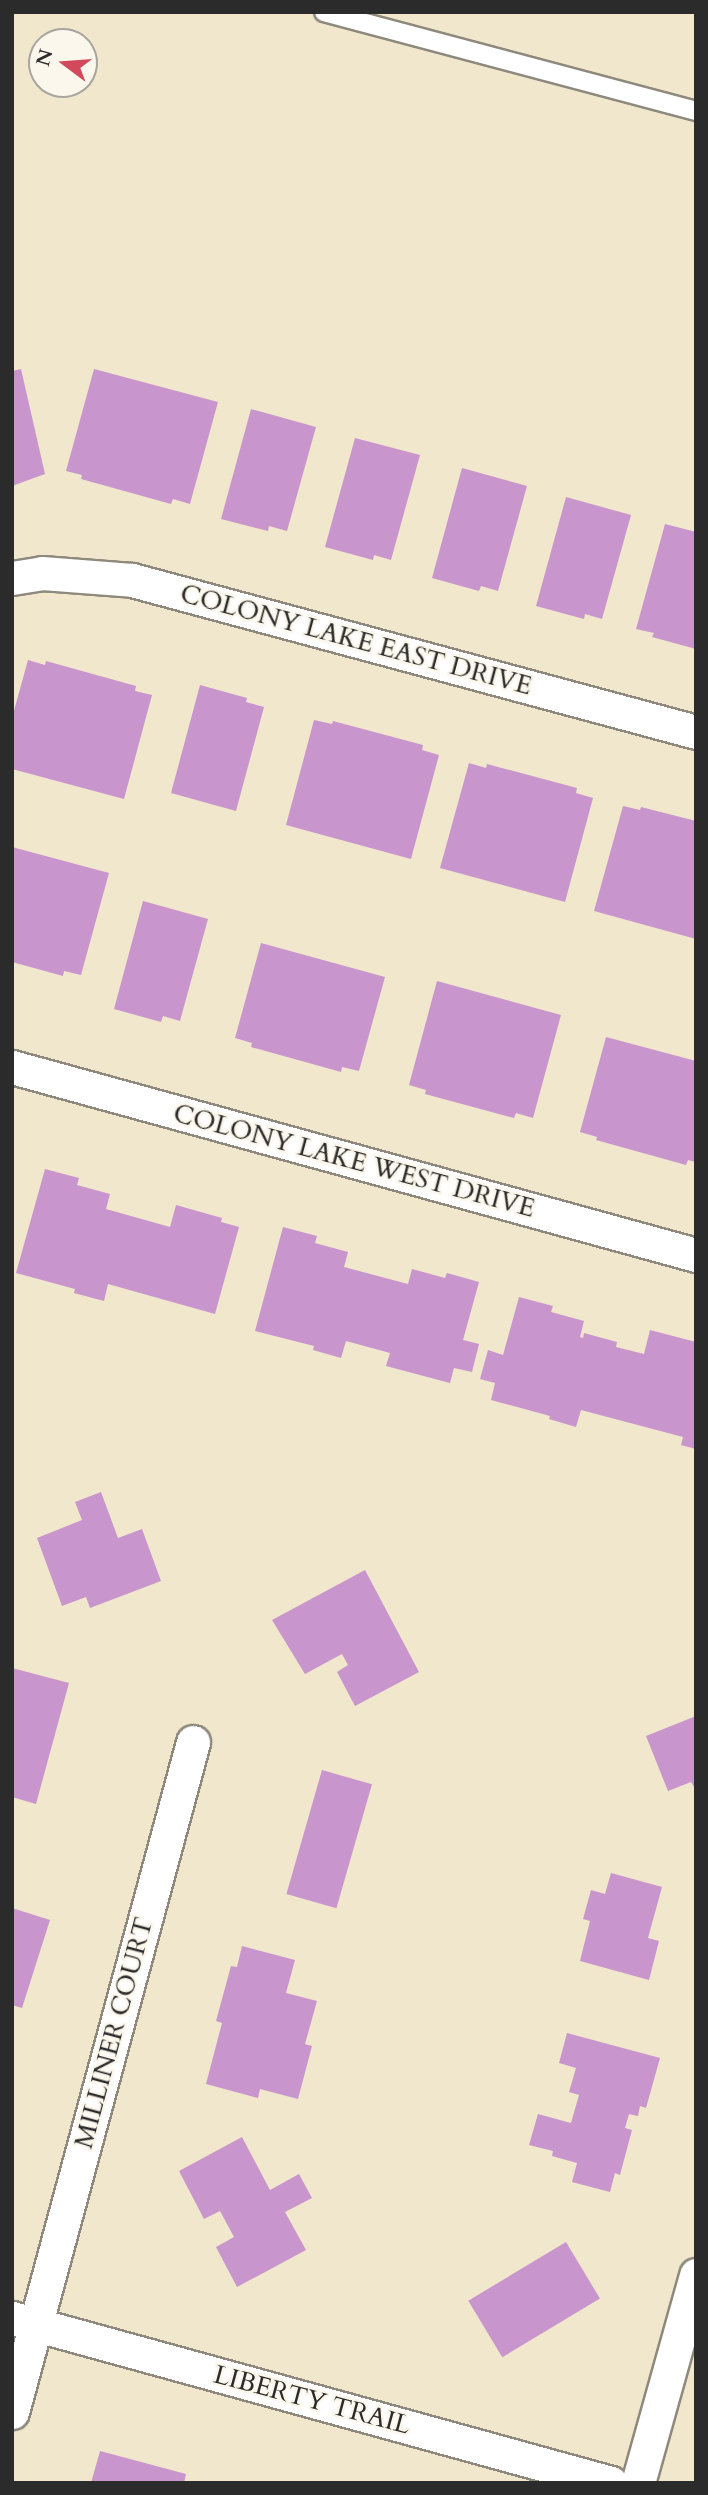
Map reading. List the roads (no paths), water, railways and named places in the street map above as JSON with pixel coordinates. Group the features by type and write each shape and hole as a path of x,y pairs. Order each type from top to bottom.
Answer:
{"street":[{"name":"COLONY LAKE EAST DRIVE","path":"12,578 42,573 132,580 696,732"},
{"name":"COLONY LAKE WEST DRIVE","path":"12,1067 696,1255"},
{"name":"MILLINER COURT","path":"12,2413 24,2321 192,1742"},
{"path":"638,2483 696,2275"},
{"name":"LIBERTY TRAIL","path":"24,2321 611,2483"}],"lane":[{"path":"324,12 696,111"}]}
